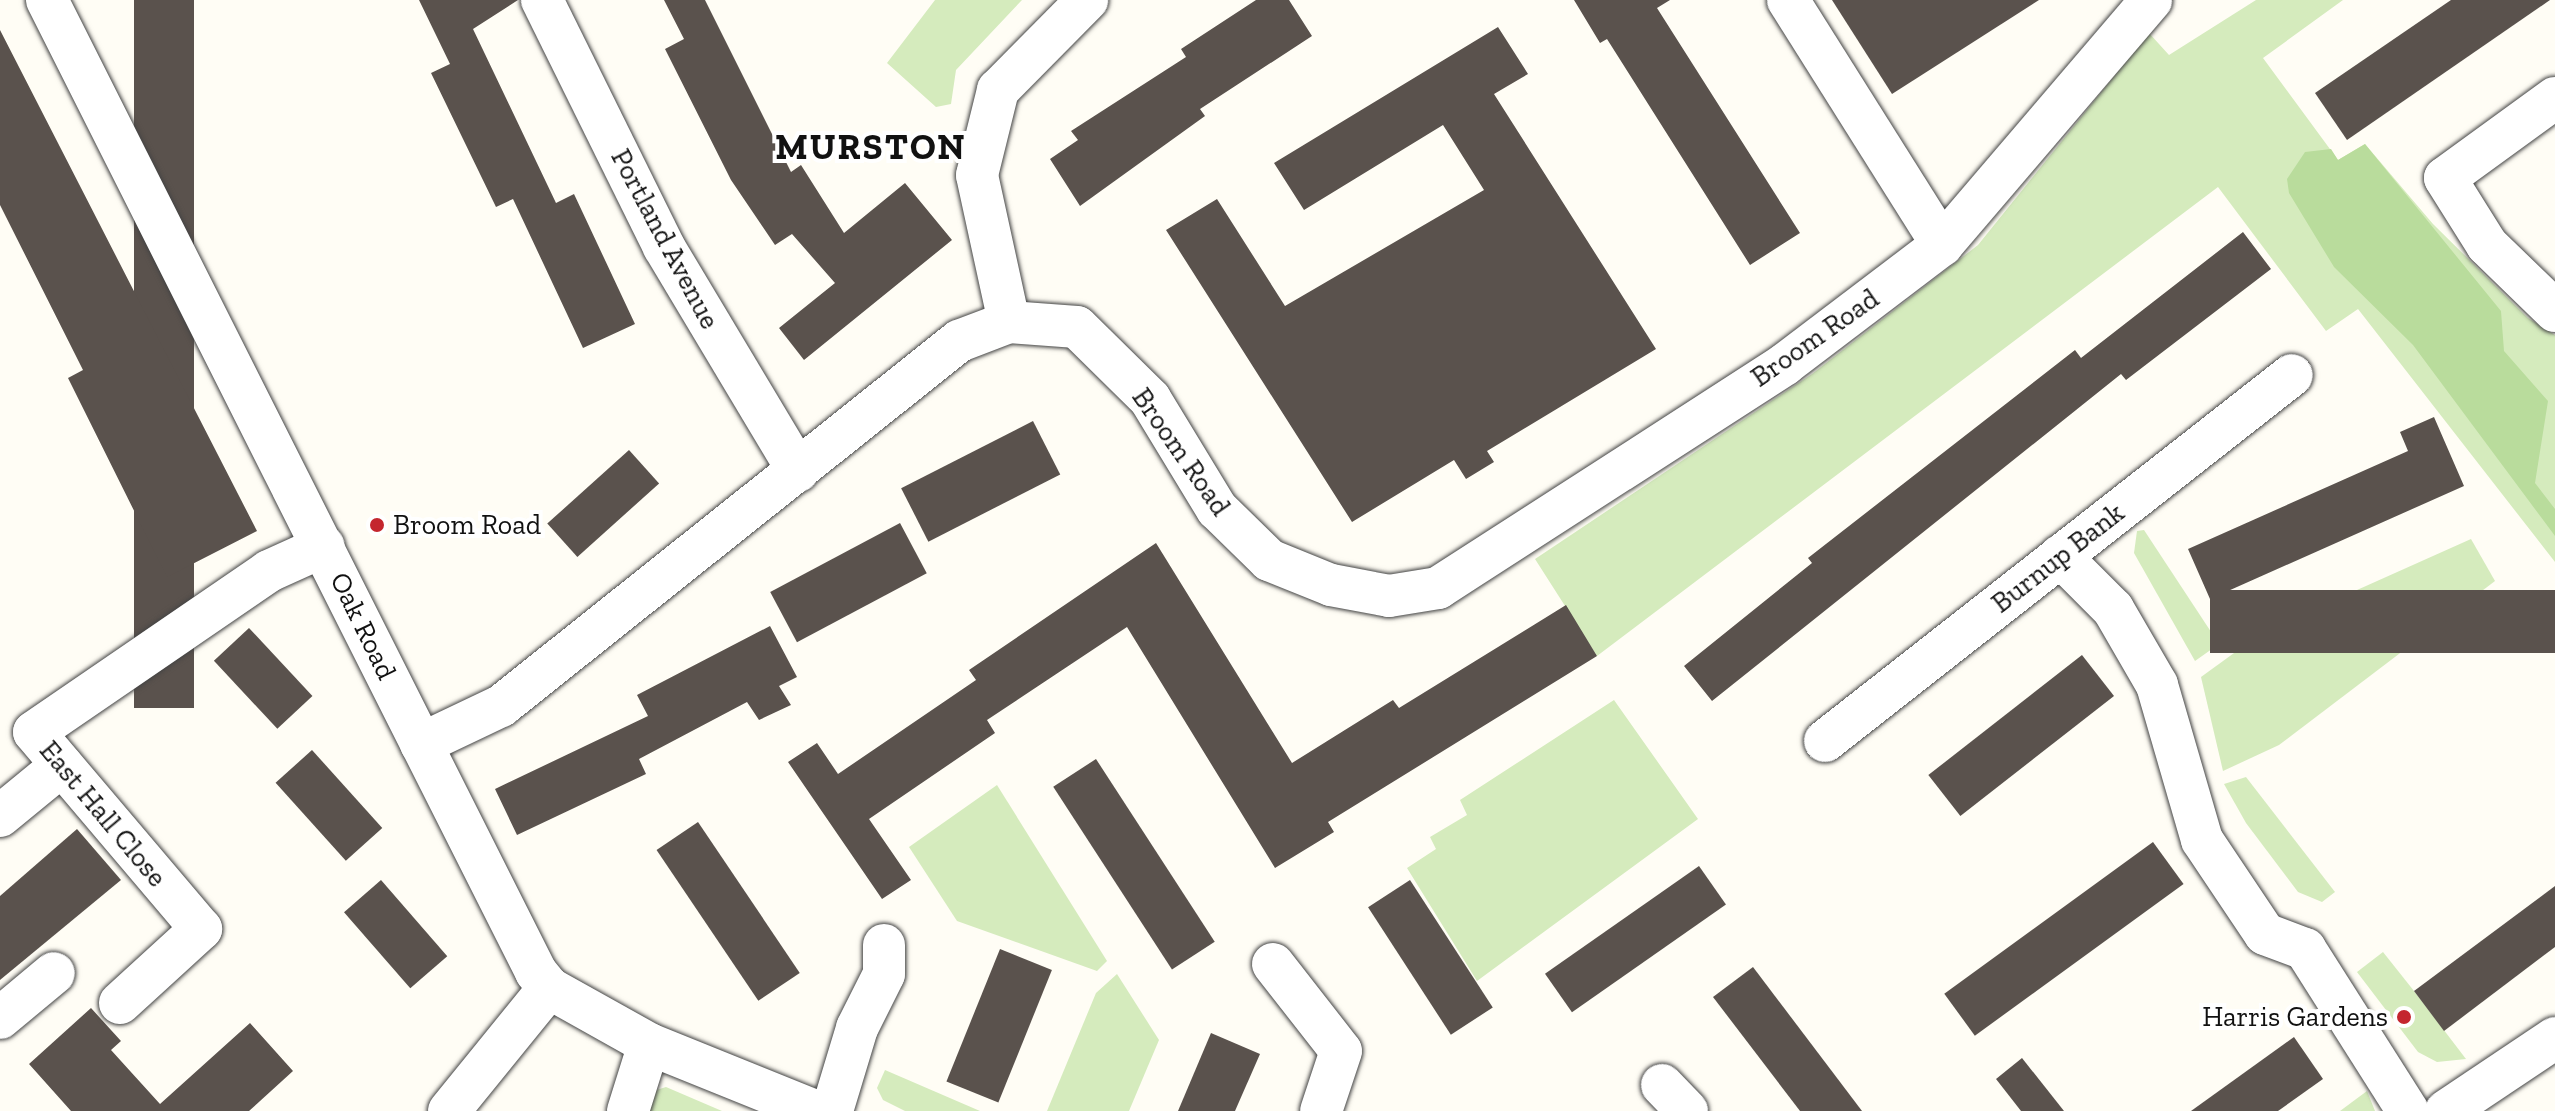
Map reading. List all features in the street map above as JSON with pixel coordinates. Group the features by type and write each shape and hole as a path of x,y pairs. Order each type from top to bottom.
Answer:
{"street":[{"name":"Oak Road","path":"47,0 421,744 549,988"},
{"name":"Portland Avenue","path":"542,0 664,247 798,471"},
{"path":"1009,322 977,175 998,90 1087,0"},
{"path":"1788,0 1942,245"},
{"name":"Broom Road","path":"421,744 501,706 959,341 1009,322 1077,327 1150,399 1217,509 1269,560 1331,585 1389,596 1438,588 1785,364 1942,245 2151,0"},
{"path":"2555,98 2445,178 2487,245 2555,311"},
{"name":"Burnup Bank","path":"1825,741 2292,375"},
{"name":"East Hall Close","path":"120,1003 201,929 34,732 269,571 324,546"},
{"path":"2060,556 2113,609 2157,685 2202,840 2265,934 2305,949 2408,1111"},
{"path":"0,816 62,765"},
{"path":"832,1111 857,1028 884,974 884,945"},
{"path":"1273,964 1341,1051 1321,1111"},
{"path":"0,1018 54,973"},
{"path":"449,1111 549,988 649,1044 815,1111"},
{"path":"2446,1111 2555,1038"},
{"path":"628,1111 649,1044"}],"green space":[{"path":"935,0 1022,0 956,70 951,104 936,107 887,63"},
{"path":"2256,0 2343,0 2263,58 2338,160 2365,144 2433,224 2528,318 2555,335 2555,562 2358,309 2326,331 2218,187 1597,656 1535,559 1812,374 1978,245 2149,33 2169,55"},
{"path":"2365,144 2501,311 2504,351 2548,401 2535,483 2555,509 2555,536 2413,345 2334,267 2289,193 2287,179 2305,152 2331,149 2338,160"},
{"path":"2144,530 2219,644 2195,661 2134,553 2137,531"},
{"path":"2471,539 2495,581 2279,745 2223,771 2201,677 2263,632"},
{"path":"1614,700 1698,819 1477,981 1407,868 1436,849 1430,837 1467,815 1460,800"},
{"path":"2246,777 2335,892 2322,902 2298,892 2246,823 2224,784"},
{"path":"997,785 1107,961 1097,971 957,921 909,847"},
{"path":"2383,952 2466,1059 2437,1062 2418,1052 2357,972"},
{"path":"1117,974 1159,1040 1129,1111 1047,1111 1096,993"},
{"path":"885,1070 980,1111 905,1111 883,1100 877,1088"},
{"path":"666,1087 722,1111 640,1111 650,1092"},
{"path":"2367,1091 2375,1111 2340,1111"}],"building":[{"path":"134,0 194,0 194,708 134,708"},
{"path":"419,0 518,0 473,29 556,203 574,194 635,324 583,348 513,199 496,207 431,73 450,64"},
{"path":"664,0 705,0 791,172 801,165 844,233 905,183 952,240 804,360 779,328 835,283 792,234 775,245 731,180 665,49 684,39"},
{"path":"1256,0 1289,0 1312,36 1200,109 1205,116 1080,206 1050,159 1078,140 1071,131 1186,57 1181,49"},
{"path":"1574,0 1670,0 1657,8 1800,233 1750,265 1607,39 1600,43"},
{"path":"1832,0 2039,0 1892,94"},
{"path":"2451,0 2550,0 2347,140 2315,93"},
{"path":"1498,27 1528,74 1494,94 1656,349 1487,451 1494,462 1466,479 1454,460 1352,522 1166,230 1217,199 1285,306 1484,190 1443,125 1304,210 1274,163"},
{"path":"0,30 257,531 167,577 68,378 83,370 0,205"},
{"path":"2243,232 2271,269 2126,380 2121,374 1712,701 1684,666 1812,563 1808,558 2075,350 2081,358"},
{"path":"2434,417 2464,486 2210,599 2188,549 2408,451 2400,432"},
{"path":"1033,421 1060,474 928,542 901,488"},
{"path":"629,450 659,483 577,557 547,524"},
{"path":"900,523 927,573 797,642 770,592"},
{"path":"1156,543 1292,763 1393,700 1399,708 1566,605 1597,656 1328,822 1334,832 1275,868 1127,627 987,720 995,733 869,819 911,880 882,899 788,762 817,743 838,774 976,680 969,670"},
{"path":"2210,590 2555,590 2555,653 2210,653"},
{"path":"770,626 797,677 779,686 791,705 759,720 747,702 639,759 646,774 517,835 495,789 648,716 637,695"},
{"path":"249,628 312,696 277,729 214,661"},
{"path":"2082,655 2114,696 1960,816 1928,775"},
{"path":"312,750 382,828 346,861 276,783"},
{"path":"1096,759 1215,942 1172,970 1053,787"},
{"path":"698,822 800,973 758,1001 657,850"},
{"path":"77,829 121,880 0,980 0,896"},
{"path":"2153,842 2184,884 1975,1036 1944,994"},
{"path":"1699,866 1726,905 1572,1012 1545,974"},
{"path":"381,880 447,956 410,988 344,912"},
{"path":"1410,880 1493,1007 1451,1035 1368,907"},
{"path":"2555,886 2555,947 2444,1031 2414,991"},
{"path":"1000,949 1052,970 998,1103 946,1082"},
{"path":"1753,967 1862,1111 1800,1111 1713,997"},
{"path":"91,1008 121,1041 111,1050 160,1104 250,1023 293,1071 249,1111 71,1111 29,1064"},
{"path":"1211,1033 1260,1054 1235,1111 1178,1111"},
{"path":"2294,1037 2323,1079 2278,1111 2191,1111"},
{"path":"2022,1058 2064,1111 2021,1111 1996,1079"}],"place":[{"name":"Broom Road","path":"377,525"},
{"name":"Harris Gardens","path":"2404,1017"}],"district":[{"name":"MURSTON","path":"871,147"}]}
